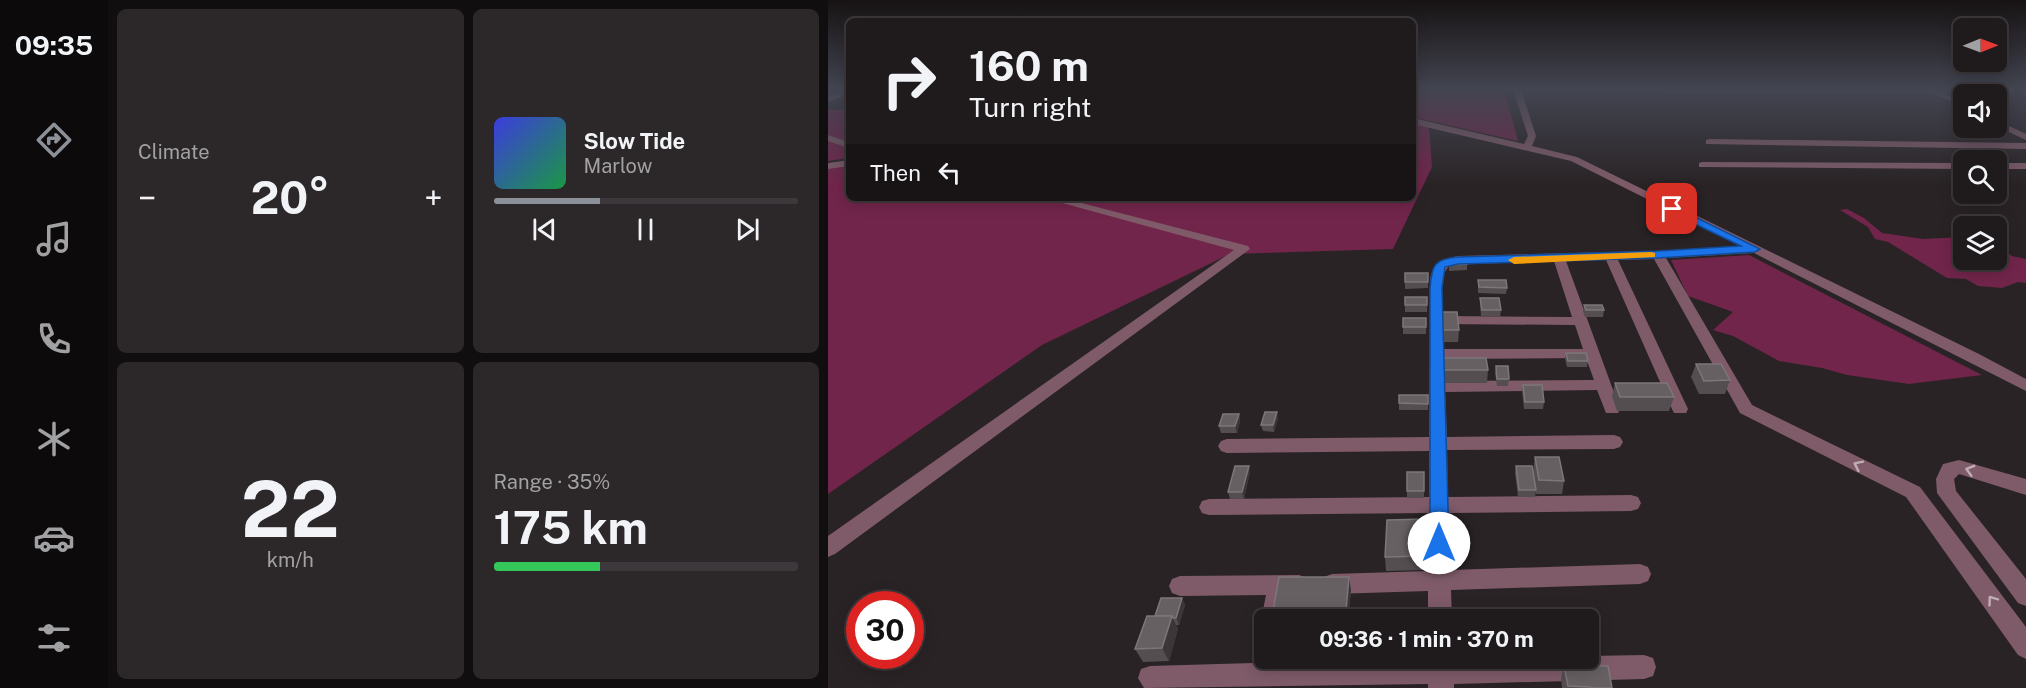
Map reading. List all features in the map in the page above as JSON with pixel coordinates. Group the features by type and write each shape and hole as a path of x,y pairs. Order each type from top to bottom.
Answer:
{"street":[{"path":"1527,121 1532,139 1527,147"},
{"path":"1416,122 1564,155 1592,167 1651,199 1974,357 2026,386"},
{"path":"2007,128 2026,137"},
{"path":"828,138 846,144"},
{"path":"1709,142 2026,146"},
{"path":"828,166 846,163"},
{"path":"1702,165 1953,166"},
{"path":"2007,166 2026,166"},
{"path":"828,548 1244,249 1060,201"},
{"path":"1440,609 1440,504 1436,387 1437,271 1447,261 1658,255 1755,249"},
{"path":"1658,255 1746,410 1913,492 2026,647"},
{"path":"1610,256 1680,409"},
{"path":"1559,258 1612,409"},
{"path":"1436,320 1581,321"},
{"path":"1437,354 1593,354"},
{"path":"1436,387 1603,385"},
{"path":"1227,446 1614,442"},
{"path":"2026,487 1959,467 1950,470 1945,479 1947,494 2026,596"},
{"path":"1209,507 1631,503"},
{"path":"1180,586 1439,582 1641,573"},
{"path":"1274,609 1278,585"},
{"path":"1150,678 1644,667"}],"shaded area":[{"path":"828,121 846,121 846,158 828,161"},
{"path":"1431,121 1513,121 1518,141"},
{"path":"1416,124 1429,127 1432,167 1416,201"},
{"path":"846,162 846,201 1416,201 1393,249 1230,254 1042,345 828,494 828,165"},
{"path":"1847,209 1864,218 1882,233 1923,239 1953,238 1953,270 2007,270 2007,252 2012,256 2026,259 2026,283 2018,282 2002,288 1978,286 1966,279 1947,278 1888,242 1875,239 1868,227 1840,210"},
{"path":"1749,255 1982,375 1909,384 1847,375 1822,368 1779,361 1733,336 1713,330 1733,312 1688,296 1671,260"}],"building":[{"path":"1449,260 1466,260 1467,264 1449,265"},
{"path":"1405,273 1428,273 1428,282 1405,282"},
{"path":"1478,280 1506,280 1507,288 1479,287"},
{"path":"1405,297 1427,297 1427,305 1405,305"},
{"path":"1480,298 1499,298 1501,310 1482,310"},
{"path":"1584,305 1602,305 1604,310 1586,310"},
{"path":"1438,312 1457,312 1459,330 1439,330"},
{"path":"1403,318 1426,318 1426,327 1403,327"},
{"path":"1566,353 1586,353 1588,361 1568,361"},
{"path":"1442,358 1486,358 1488,370 1443,370"},
{"path":"1696,364 1721,364 1730,380 1704,381"},
{"path":"1496,366 1508,366 1509,379 1497,379"},
{"path":"1615,383 1667,383 1674,397 1620,397"},
{"path":"1523,385 1542,385 1544,402 1525,402"},
{"path":"1399,395 1428,395 1428,404 1399,403"},
{"path":"1265,412 1277,412 1273,425 1261,425"},
{"path":"1223,414 1239,414 1235,426 1219,426"},
{"path":"1535,457 1559,457 1564,481 1539,480"},
{"path":"1235,466 1249,466 1242,492 1228,492"},
{"path":"1516,466 1532,466 1536,490 1519,490"},
{"path":"1407,472 1424,472 1424,491 1407,491"},
{"path":"1425,519 1425,556 1385,557 1387,520"},
{"path":"1279,577 1349,577 1346,609 1273,609"},
{"path":"1161,598 1182,598 1176,618 1155,616"},
{"path":"1147,616 1172,616 1162,648 1135,649"},
{"path":"1599,666 1608,666 1612,688 1568,686 1565,669 1599,669"}],"slow traffic":[{"path":"1514,260 1651,255"}],"route":[{"path":"1439,543 1436,288 1437,271 1441,264 1458,260 1688,254 1755,249 1672,209"}]}
